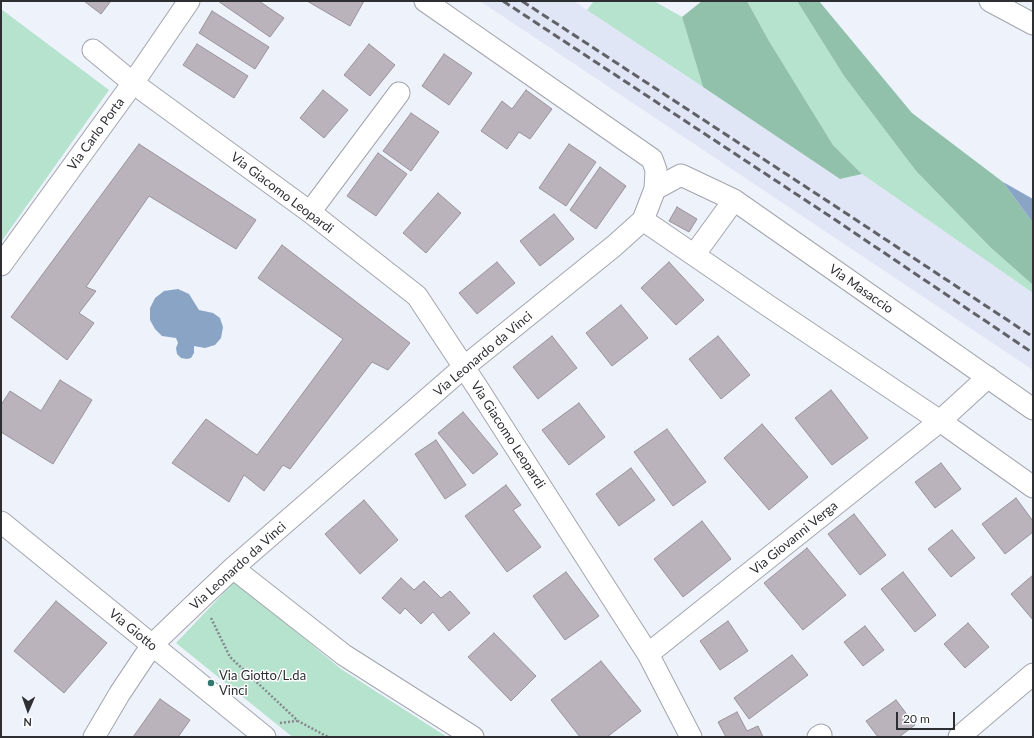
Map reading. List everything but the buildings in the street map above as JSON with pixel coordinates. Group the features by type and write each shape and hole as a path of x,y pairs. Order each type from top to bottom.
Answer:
{"street":[{"name":"Via Carlo Porta","path":"1,265 133,83 189,1"},
{"name":"Via Leonardo da Vinci","path":"94,737 120,693 152,645 201,598 233,568 464,367 614,246 643,220 655,189 656,170 652,159 425,1"},
{"path":"990,1 1033,24"},
{"name":"Via Giacomo Leopardi","path":"93,50 133,83 310,212 417,296 648,654 690,737"},
{"path":"310,212 398,93"},
{"name":"Via Masaccio","path":"655,189 681,175 734,200 1033,409"},
{"path":"694,255 734,200"},
{"path":"643,220 940,421 1033,487"},
{"path":"940,421 988,378"},
{"name":"Via Giovanni Verga","path":"648,654 940,421"},
{"name":"Via Giotto","path":"1,522 152,645 270,730"},
{"path":"233,568 344,655 473,737"},
{"path":"959,737 1033,674"}],"path":[{"path":"201,598 230,657 298,721 328,737"},
{"path":"270,730 298,721"}],"shaded area":[{"path":"480,1 574,1 840,179 862,174 1033,293 1033,370"}],"green space":[{"path":"594,1 654,1 682,17 703,87 587,10"},
{"path":"702,1 747,1 769,41 833,145 862,174 840,179 703,87 682,17"},
{"path":"747,1 797,1 844,76 916,171 990,247 1033,285 1033,293 862,174 833,145 769,41"},
{"path":"797,1 819,1 912,113 1003,182 1033,223 1033,285 990,247 916,171 844,76"},
{"path":"1,9 109,90 1,242"},
{"path":"235,581 341,669 447,737 293,737 290,735 176,643"}],"water":[{"path":"1003,182 1033,199 1033,223"},
{"path":"178,289 189,294 199,310 213,313 220,318 223,327 221,338 215,345 205,348 194,346 194,353 191,358 187,359 181,358 177,354 176,348 178,343 176,338 162,336 155,329 150,320 150,308 155,298 164,291"}],"railway":[{"path":"503,1 828,215 1033,353"},
{"path":"522,1 1033,337"}],"place":[{"name":"Via Giotto/L.da Vinci","path":"211,683"}]}
